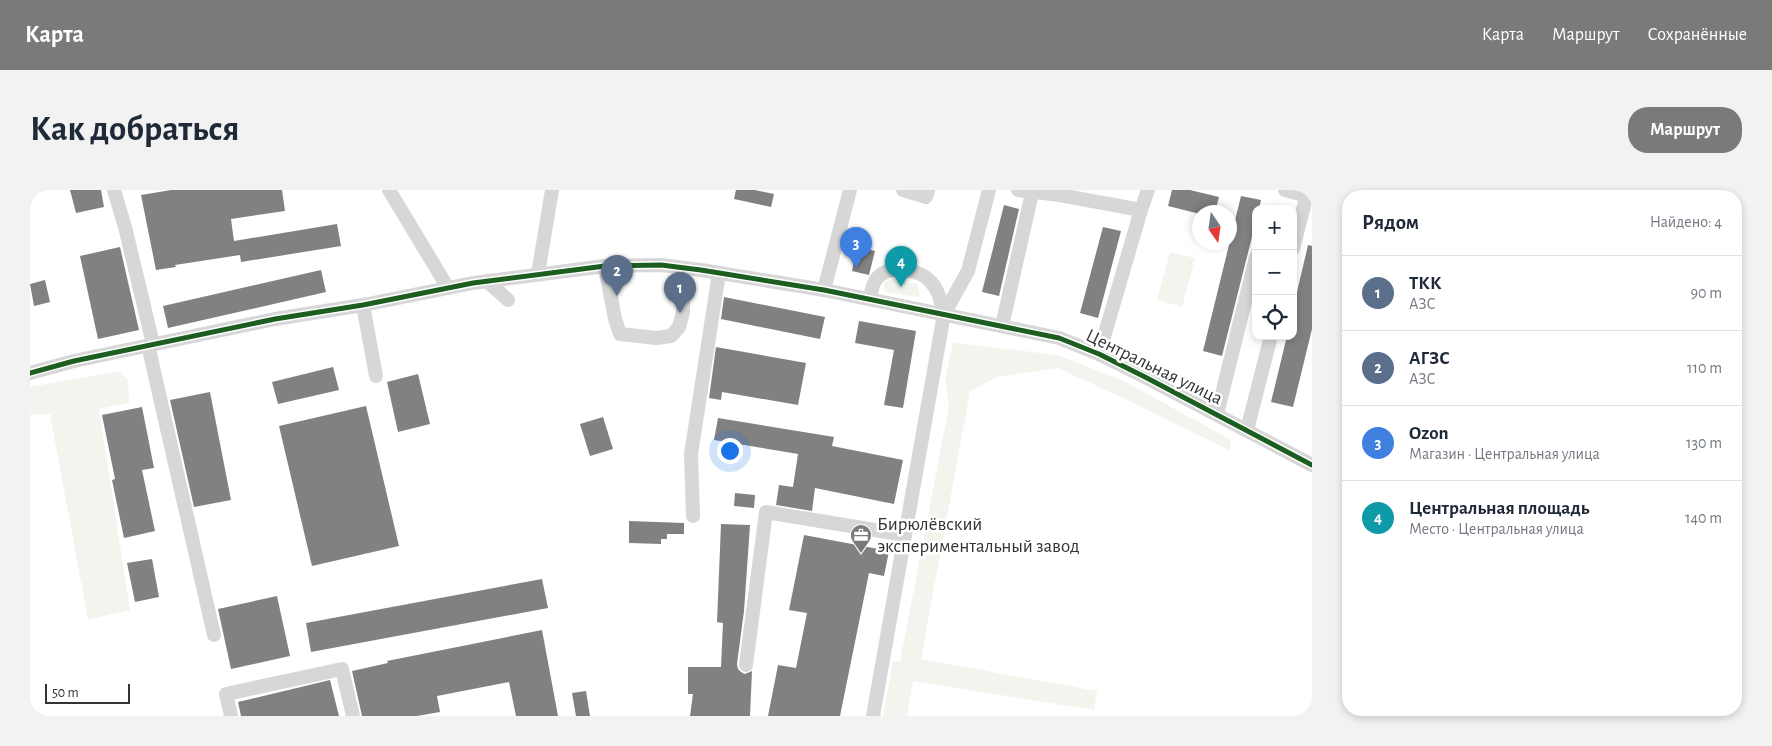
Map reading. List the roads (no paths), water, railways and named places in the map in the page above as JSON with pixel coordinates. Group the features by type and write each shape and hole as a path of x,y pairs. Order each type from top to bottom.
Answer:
{"street":[{"path":"114,190 125,227 214,635"},
{"path":"389,190 448,288"},
{"path":"538,274 552,190"},
{"path":"824,290 850,190"},
{"path":"903,190 926,197 928,190"},
{"path":"873,716 944,314 968,271 988,190"},
{"path":"1018,190 1060,195 1141,210"},
{"path":"1100,354 1148,190"},
{"path":"1285,190 1308,193 1297,234"},
{"path":"1002,326 1032,193"},
{"name":"Центральная улица","path":"30,373 74,361 275,319 487,281 605,266 643,265 683,268 824,290 1059,338 1100,354 1312,465"},
{"path":"605,266 615,319 620,334 656,338 671,336 679,327 683,312 683,268"},
{"path":"870,299 876,278 887,271 904,270 923,274 932,283 940,295 944,314"},
{"path":"693,516 691,454 719,273"},
{"path":"1217,414 1252,273"},
{"path":"487,281 508,300"},
{"path":"363,304 376,376"},
{"path":"1246,430 1270,340"},
{"path":"746,665 766,512 905,535"},
{"path":"232,716 226,694 342,669 353,716"}],"place":[{"name":"Ozon","path":"856,268"},
{"name":"Центральная площадь","path":"901,287"},
{"name":"АГЗС","path":"617,296"},
{"name":"ТКК","path":"680,313"},
{"name":"Бирюлёвский экспериментальный завод","path":"861,554"}]}
